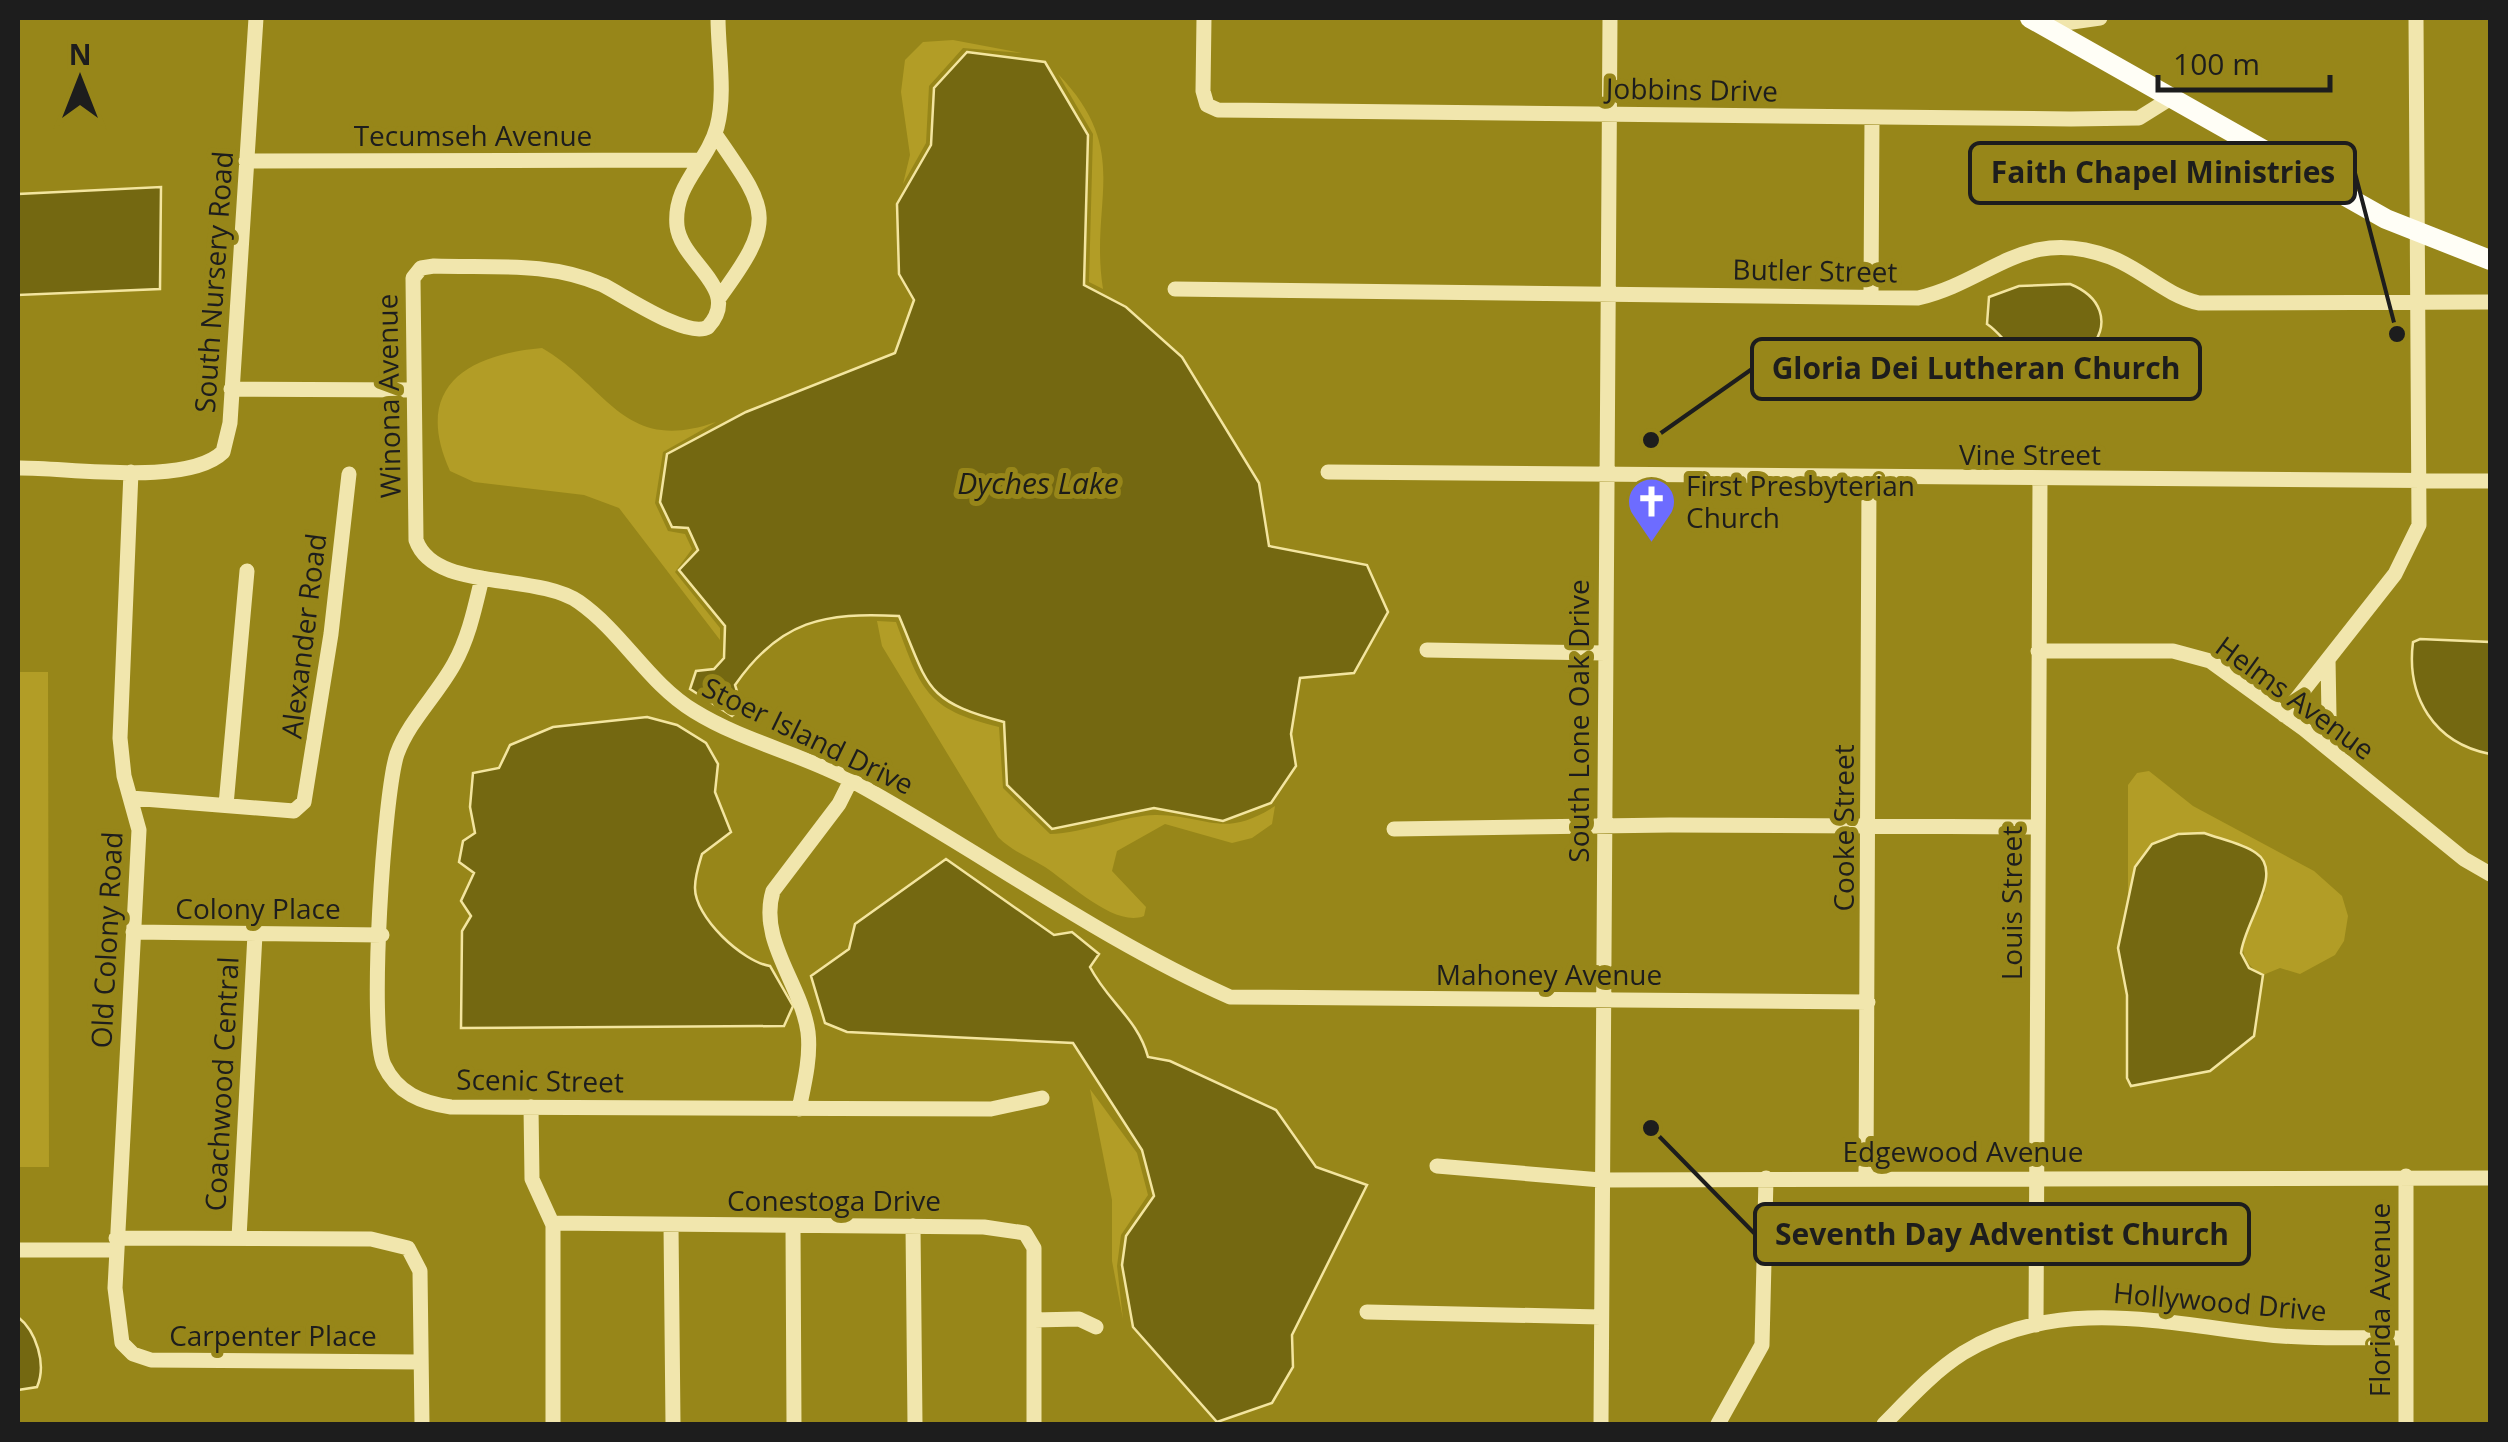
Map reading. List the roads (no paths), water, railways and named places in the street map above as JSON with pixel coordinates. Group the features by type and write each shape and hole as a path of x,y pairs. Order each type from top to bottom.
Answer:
{"main road":[{"path":"2037,22 2418,233 2490,260"}],"street":[{"name":"South Nursery Road","path":"131,472 185,468 221,454 228,437 256,18"},
{"path":"718,18 719,120 715,134 682,188 677,226 685,250 710,277 718,298"},
{"name":"Jobbins Drive","path":"1204,18 1203,91 1208,105 1238,111 2138,118 2171,98"},
{"name":"South Lone Oak Drive","path":"1601,1424 1610,18"},
{"path":"2037,22 2100,18"},
{"path":"2284,715 2406,557 2418,525 2422,482 2416,18"},
{"path":"1870,296 1872,116"},
{"path":"715,134 750,182 760,212 751,250 718,298"},
{"name":"Tecumseh Avenue","path":"246,161 700,160"},
{"name":"Butler Street","path":"1175,289 1929,295 2007,257 2052,247 2110,257 2169,293 2199,303 2490,302"},
{"name":"Winona Avenue","path":"482,578 436,566 419,548 411,284 421,268 556,270 600,284 695,332 713,321 718,298"},
{"path":"231,390 414,390"},
{"path":"18,468 131,472"},
{"name":"Old Colony Road","path":"128,1350 119,1337 117,1320 116,1244 139,830 120,738 131,472"},
{"name":"Vine Street","path":"1328,472 2490,482"},
{"name":"Alexander Road","path":"226,805 294,812 304,802 331,634 349,474"},
{"name":"Cooke Street","path":"1866,1177 1869,479"},
{"name":"Louis Street","path":"2036,1324 2040,481"},
{"path":"131,798 226,805 247,571"},
{"name":"Stoer Island Drive","path":"482,578 526,583 578,601 661,688 694,711 851,780 1176,972 1230,997"},
{"name":"Scenic Street","path":"482,578 464,644 406,734 393,767 378,1045 383,1064 400,1088 435,1104 531,1107 991,1109 1042,1098"},
{"path":"1427,650 1605,653"},
{"name":"Helms Avenue","path":"2038,651 2185,652 2210,661 2338,756 2464,859 2490,874"},
{"path":"2328,659 2330,716 2338,756"},
{"path":"799,1109 808,1034 771,931 769,903 773,891 839,804 851,780"},
{"path":"1394,830 1604,826 2038,828"},
{"name":"Colony Place","path":"133,932 382,935"},
{"name":"Coachwood Central","path":"239,1238 255,934"},
{"name":"Mahoney Avenue","path":"1230,997 1868,1002"},
{"path":"531,1107 532,1179 552,1224 552,1424"},
{"name":"Edgewood Avenue","path":"1437,1166 1601,1180 2036,1176 2490,1178"},
{"name":"Florida Avenue","path":"2406,1176 2406,1424"},
{"path":"1718,1424 1762,1345 1766,1178"},
{"name":"Conestoga Drive","path":"552,1224 1013,1228 1025,1233 1034,1248 1034,1424"},
{"path":"671,1225 673,1424"},
{"path":"793,1226 794,1424"},
{"path":"913,1226 914,1424"},
{"path":"18,1250 239,1238 387,1240 414,1254 421,1297 422,1424"},
{"path":"1367,1312 1601,1317"},
{"name":"Hollywood Drive","path":"1884,1424 1964,1352 2036,1324 2078,1317 2149,1318 2278,1336 2406,1338"},
{"path":"1034,1320 1079,1319 1096,1327"},
{"name":"Carpenter Place","path":"128,1350 151,1360 420,1362"}],"water":[{"name":"Dyches Lake","path":"967,52 1045,62 1088,135 1084,285 1126,307 1182,357 1259,483 1269,546 1367,565 1388,612 1354,673 1300,678 1291,734 1296,766 1271,803 1223,821 1154,808 1052,829 1007,785 1004,722 958,707 933,688 899,616 826,619 787,634 769,646 735,685 742,707 732,716 690,689 696,671 714,669 724,658 725,626 679,570 698,550 688,528 672,527 660,502 667,454 746,412 895,353 914,300 899,274 897,204 931,145 934,88"},
{"path":"161,187 160,289 18,295 18,194"},
{"path":"2070,284 2090,296 2100,311 2101,327 2084,354 2068,362 2049,365 2028,359 1987,324 1989,297 2019,286"},
{"path":"2413,642 2490,642 2490,754 2453,740 2428,714 2414,681"},
{"path":"647,717 677,725 706,743 718,764 715,792 731,832 702,854 695,883 697,899 722,936 747,956 770,966 793,1006 784,1026 461,1028 462,931 471,916 461,901 474,873 459,862 463,841 475,833 470,807 473,773 499,768 510,745 553,727"},
{"path":"2204,833 2244,846 2264,862 2265,885 2241,953 2249,968 2263,975 2254,1036 2210,1071 2131,1086 2127,1078 2127,995 2118,948 2135,867 2152,844 2178,834"},
{"path":"946,859 1054,935 1072,932 1099,954 1090,967 1130,1021 1148,1057 1170,1061 1276,1110 1316,1167 1367,1185 1292,1335 1293,1367 1272,1403 1217,1422 1133,1327 1122,1265 1126,1236 1154,1196 1142,1150 1073,1043 847,1032 825,1023 811,976 849,949 855,924"},
{"path":"18,1317 35,1339 41,1368 37,1387 18,1390"}],"place":[{"name":"Faith Chapel Ministries","path":"2397,334"},
{"name":"Gloria Dei Lutheran Church","path":"1651,440"},
{"name":"First Presbyterian Church","path":"1651,544"},
{"name":"Seventh Day Adventist Church","path":"1651,1128"}]}
